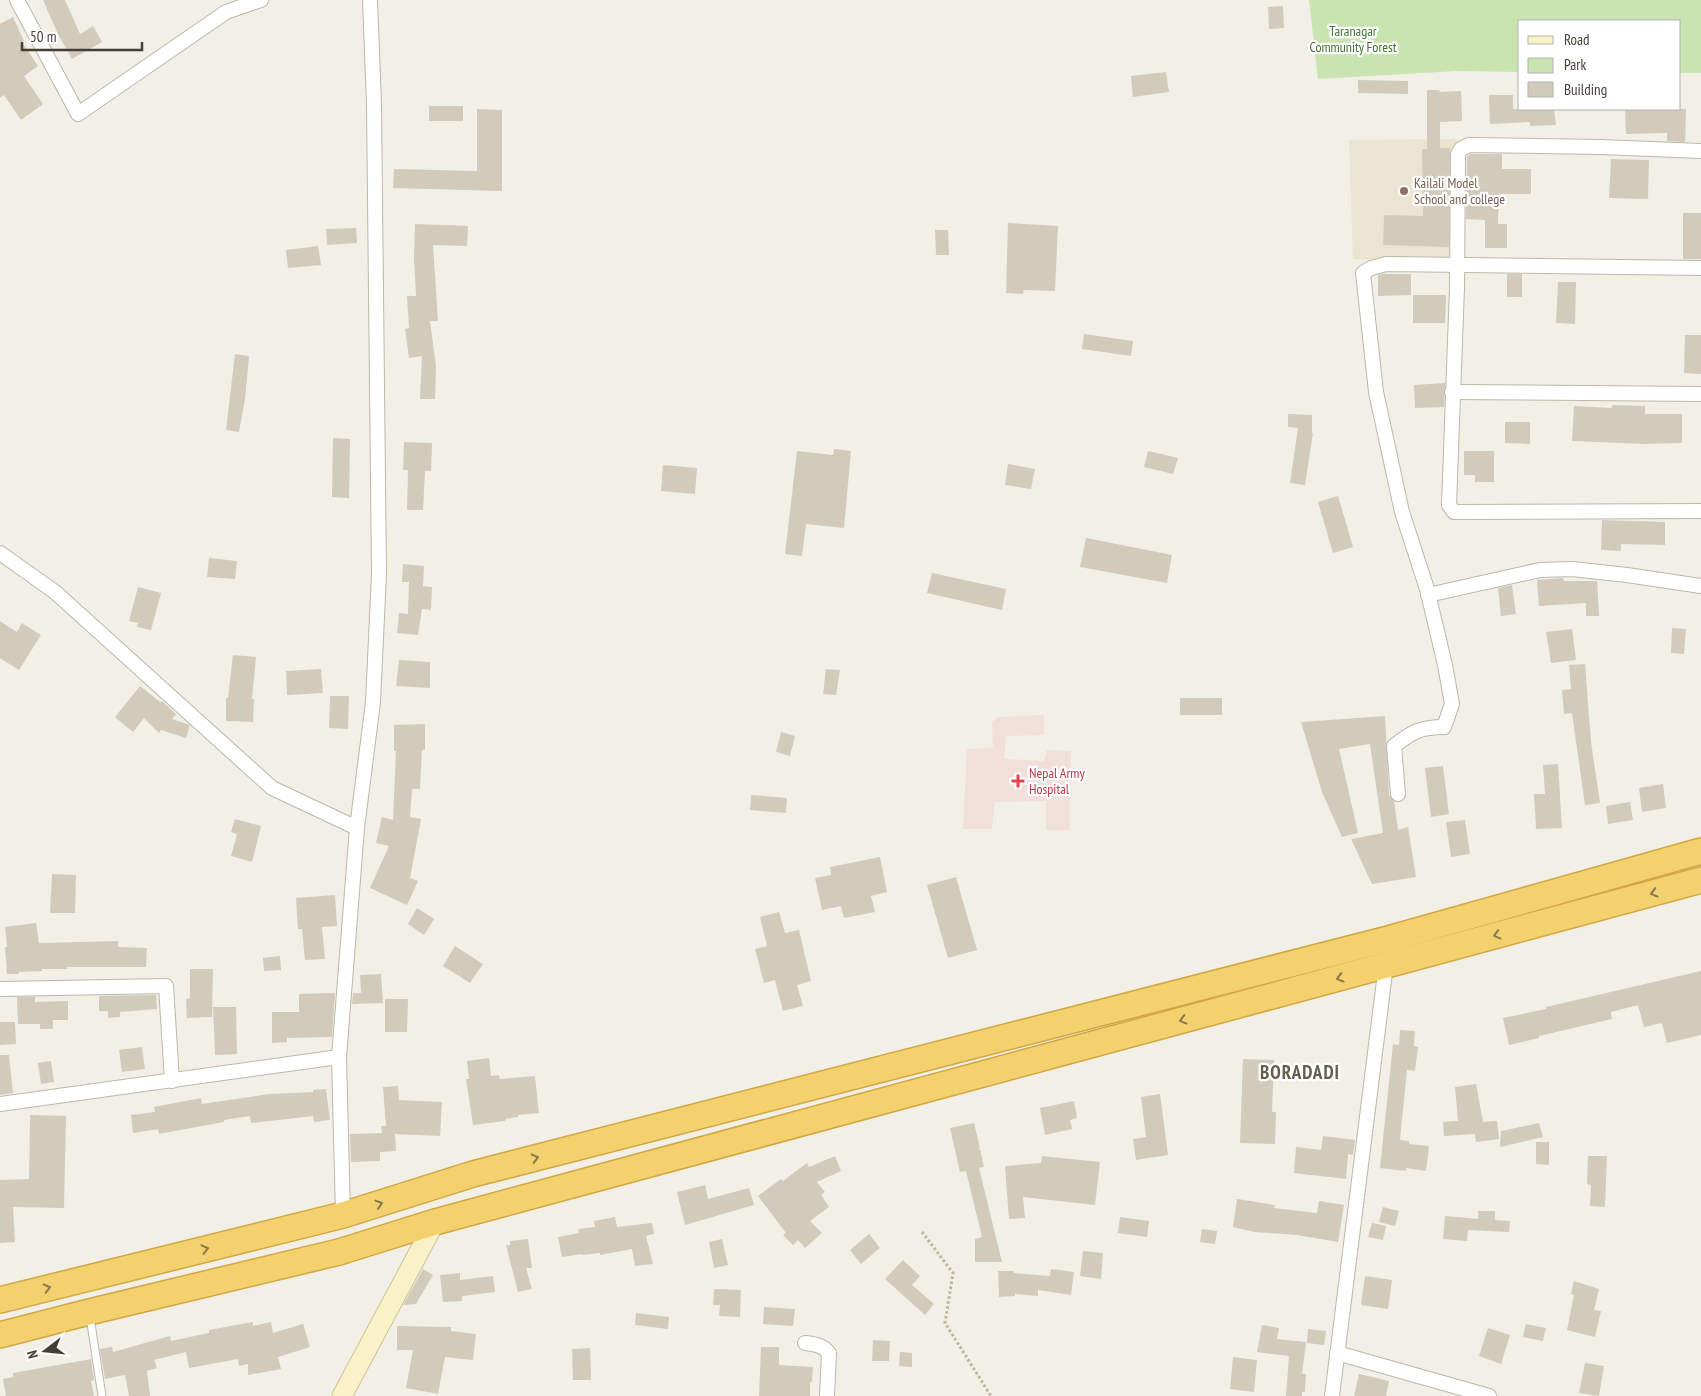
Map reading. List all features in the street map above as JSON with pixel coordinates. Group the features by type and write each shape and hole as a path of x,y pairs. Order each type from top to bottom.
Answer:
{"highway":[{"path":"0,1300 343,1216 473,1174 1388,939 1701,851"},
{"path":"0,1335 339,1252 435,1222 1701,880"}],"main road":[{"path":"342,1396 435,1222"}],"street":[{"path":"17,0 78,114 226,12 261,0"},
{"path":"343,1216 339,1058 357,828 373,702 379,574 374,104 370,0"},
{"path":"1701,151 1469,145 1458,154 1455,340 1448,505 1454,512 1701,511"},
{"path":"1398,794 1394,746 1413,731 1444,727 1452,704 1445,665 1428,595 1402,512 1376,392 1363,273 1371,268 1386,264 1701,268"},
{"path":"1452,392 1701,394"},
{"path":"0,553 55,592 272,788 357,828"},
{"path":"1428,595 1540,570 1572,569 1701,586"},
{"path":"1332,1396 1386,965"},
{"path":"1,989 166,986 172,1081"},
{"path":"0,1104 339,1058"},
{"path":"805,1343 823,1347 829,1353 827,1396"},
{"path":"1337,1353 1489,1396"}],"lane":[{"path":"89,1312 102,1396"}],"path":[{"path":"922,1232 952,1274 945,1323 991,1396"}],"shaded area":[{"name":"Kailali Model School and college","path":"1457,139 1456,241 1452,262 1353,259 1349,140"},
{"name":"Nepal Army Hospital","path":"1044,715 1044,735 1006,736 1004,759 1044,761 1047,750 1071,751 1069,830 1046,830 1046,801 995,802 992,829 963,829 967,749 993,748 992,722 998,717"}],"green space":[{"name":"Taranagar Community Forest","path":"1309,0 1701,0 1701,73 1681,73 1681,20 1518,20 1518,72 1457,71 1318,79"}],"building":[{"path":"43,0 65,0 80,34 93,26 102,42 72,59 58,34"},
{"path":"1283,6 1284,28 1269,29 1268,7"},
{"path":"13,17 24,41 22,42 38,66 24,76 43,104 21,120 4,95 0,98 0,24"},
{"path":"1166,72 1169,92 1133,97 1131,76"},
{"path":"1358,80 1408,81 1408,94 1358,93"},
{"path":"1427,90 1439,90 1440,92 1461,91 1462,121 1440,122 1440,148 1450,148 1449,247 1383,245 1384,215 1423,216 1422,149 1427,149"},
{"path":"1489,95 1513,95 1513,109 1554,110 1556,125 1530,126 1530,122 1490,124"},
{"path":"429,106 463,106 463,121 429,121"},
{"path":"477,109 502,110 502,191 393,188 394,169 477,171"},
{"path":"1686,109 1685,142 1667,141 1667,133 1626,134 1625,110"},
{"path":"1471,154 1502,154 1502,169 1531,169 1531,194 1499,194 1498,224 1507,224 1507,248 1485,248 1485,220 1466,219 1467,156"},
{"path":"1611,159 1649,160 1648,199 1609,198"},
{"path":"1683,213 1701,213 1701,259 1683,259"},
{"path":"1008,223 1058,226 1055,291 1024,290 1023,294 1006,293"},
{"path":"415,224 468,226 467,246 433,245 438,321 430,321 436,366 435,399 420,399 422,356 409,358 405,329 409,328 407,296 416,296"},
{"path":"356,228 357,243 327,245 326,229"},
{"path":"935,230 948,230 949,255 936,255"},
{"path":"318,246 321,265 288,268 286,250"},
{"path":"1411,274 1411,295 1378,296 1378,275"},
{"path":"1507,274 1522,274 1522,297 1507,297"},
{"path":"1558,282 1576,282 1575,324 1556,323"},
{"path":"1413,295 1446,295 1445,323 1413,323"},
{"path":"1084,334 1133,341 1131,356 1082,349"},
{"path":"1685,335 1701,335 1701,374 1684,373"},
{"path":"235,354 249,356 245,399 239,432 226,430"},
{"path":"1445,383 1444,407 1415,408 1414,385"},
{"path":"1612,405 1645,406 1645,414 1682,414 1682,443 1645,444 1572,441 1574,406 1612,408"},
{"path":"1288,414 1312,415 1313,433 1305,485 1290,483 1298,428 1288,427"},
{"path":"1505,422 1530,422 1530,444 1505,443"},
{"path":"333,438 350,439 349,498 332,497"},
{"path":"404,442 432,443 431,471 425,471 423,510 407,510 408,470 403,470"},
{"path":"834,449 851,451 844,528 806,524 802,556 785,554 797,451 833,455"},
{"path":"1148,451 1178,458 1173,474 1144,467"},
{"path":"1464,451 1494,451 1494,482 1475,482 1475,475 1464,475"},
{"path":"1008,464 1035,469 1031,489 1005,485"},
{"path":"663,465 697,468 695,494 661,491"},
{"path":"1338,496 1353,547 1333,553 1318,502"},
{"path":"1602,520 1665,522 1665,545 1621,544 1621,551 1601,550"},
{"path":"1086,538 1172,555 1167,583 1080,567"},
{"path":"209,558 237,561 235,579 207,577"},
{"path":"403,564 424,566 423,586 432,587 431,610 422,609 418,635 397,633 399,613 408,614 409,582 402,582"},
{"path":"932,573 1006,589 1002,610 927,593"},
{"path":"1563,578 1564,581 1597,581 1599,616 1586,616 1586,603 1539,606 1537,580"},
{"path":"1512,585 1516,614 1501,616 1498,588"},
{"path":"138,587 161,593 151,630 137,627 138,623 129,621"},
{"path":"0,621 17,632 22,623 41,635 19,670 0,658"},
{"path":"1672,628 1686,629 1684,654 1671,653"},
{"path":"1572,629 1576,660 1551,663 1546,632"},
{"path":"233,655 256,657 252,699 254,699 253,722 226,721 226,698 228,698"},
{"path":"399,660 430,662 430,688 396,686"},
{"path":"1585,664 1591,742 1600,803 1585,805 1572,713 1564,714 1562,690 1571,689 1569,665"},
{"path":"321,669 323,693 287,695 286,671"},
{"path":"826,669 840,670 836,695 823,694"},
{"path":"140,686 160,702 162,701 176,714 172,719 190,725 186,738 161,730 159,733 144,718 133,732 115,717"},
{"path":"330,696 349,696 348,729 329,728"},
{"path":"1180,698 1222,698 1222,715 1180,715"},
{"path":"1385,716 1389,795 1394,801 1398,830 1408,827 1416,877 1372,884 1351,839 1383,833 1370,744 1339,749 1358,833 1342,837 1322,792 1301,722"},
{"path":"425,724 425,750 422,750 420,789 412,789 410,817 421,819 410,878 418,881 407,905 370,888 389,846 376,843 382,817 393,820 396,751 394,751 394,725"},
{"path":"781,732 795,736 790,756 776,752"},
{"path":"1558,764 1562,828 1536,829 1534,794 1545,794 1543,765"},
{"path":"1443,766 1449,814 1431,817 1425,768"},
{"path":"1663,784 1666,808 1642,812 1639,788"},
{"path":"751,795 787,798 786,813 750,810"},
{"path":"1630,802 1633,820 1608,824 1606,806"},
{"path":"235,819 261,826 252,862 231,856 237,834 231,832"},
{"path":"1465,820 1470,854 1451,857 1446,822"},
{"path":"880,857 887,892 871,896 875,912 844,918 841,906 822,910 815,878 831,875 830,867"},
{"path":"52,874 76,875 75,913 50,913"},
{"path":"956,877 977,950 948,958 927,885"},
{"path":"335,895 337,926 322,927 325,959 305,960 302,929 298,929 296,898"},
{"path":"417,908 434,919 424,935 408,924"},
{"path":"779,912 785,933 799,930 811,981 797,985 803,1006 783,1011 775,980 764,983 755,949 767,946 760,917"},
{"path":"36,923 39,943 118,941 118,947 147,948 146,967 67,967 67,969 42,969 42,971 7,974 5,927"},
{"path":"455,946 483,964 470,983 443,966"},
{"path":"280,956 281,970 264,971 263,958"},
{"path":"190,969 213,969 212,1017 187,1018 186,999 190,998"},
{"path":"1701,971 1701,1035 1667,1043 1662,1023 1644,1027 1638,1005 1611,1012 1612,1019 1509,1045 1503,1018"},
{"path":"381,974 383,1003 352,1004 353,993 361,993 360,975"},
{"path":"335,993 332,1037 287,1038 287,1042 272,1043 272,1012 299,1012 299,994"},
{"path":"156,995 157,1009 120,1012 120,1017 108,1018 108,1011 99,1011 99,996"},
{"path":"17,997 35,997 35,1002 68,1001 68,1020 53,1020 53,1029 40,1029 40,1024 18,1024"},
{"path":"385,999 408,999 407,1032 385,1032"},
{"path":"213,1007 236,1007 237,1054 215,1055"},
{"path":"0,1022 15,1022 16,1044 0,1045"},
{"path":"1400,1030 1415,1031 1414,1046 1418,1047 1415,1071 1407,1070 1400,1140 1409,1141 1409,1144 1429,1146 1426,1171 1406,1168 1406,1171 1380,1168 1393,1044 1399,1045"},
{"path":"142,1047 145,1069 122,1072 119,1050"},
{"path":"0,1055 9,1055 13,1093 0,1095"},
{"path":"489,1058 491,1076 499,1075 500,1079 535,1076 539,1113 518,1115 518,1117 505,1119 505,1121 473,1125 466,1079 469,1079 467,1061"},
{"path":"1243,1059 1274,1060 1272,1112 1276,1112 1275,1144 1240,1143"},
{"path":"51,1061 54,1082 41,1084 38,1063"},
{"path":"1476,1084 1483,1122 1497,1121 1499,1139 1476,1142 1475,1134 1444,1136 1443,1122 1458,1121 1455,1087"},
{"path":"398,1086 399,1100 442,1102 440,1136 395,1134 396,1151 380,1152 380,1161 351,1162 350,1134 382,1133 381,1126 386,1126 383,1087"},
{"path":"326,1089 330,1120 314,1122 313,1116 251,1123 250,1116 159,1134 158,1129 133,1133 131,1115 155,1112 154,1107 201,1098 202,1104 269,1094 313,1092 313,1090"},
{"path":"1160,1094 1168,1155 1136,1160 1133,1139 1146,1137 1141,1097"},
{"path":"1074,1101 1077,1118 1070,1120 1072,1129 1045,1135 1040,1108"},
{"path":"30,1115 66,1116 64,1208 13,1207 15,1242 0,1243 0,1180 29,1179"},
{"path":"974,1123 980,1148 977,1149 980,1149 984,1167 979,1168 1002,1262 975,1262 975,1239 982,1237 966,1171 960,1172 950,1128"},
{"path":"1539,1123 1543,1137 1500,1147 1501,1131"},
{"path":"1323,1136 1355,1140 1353,1155 1348,1154 1346,1179 1294,1173 1296,1147 1321,1150"},
{"path":"1536,1142 1549,1142 1549,1165 1536,1164"},
{"path":"835,1156 841,1171 817,1182 825,1192 821,1195 829,1207 810,1221 822,1233 805,1248 798,1240 793,1245 783,1235 786,1233 758,1196 781,1179 783,1181 807,1163 809,1167"},
{"path":"1042,1156 1100,1162 1095,1205 1023,1197 1025,1218 1009,1219 1005,1166 1041,1163"},
{"path":"1588,1156 1607,1156 1605,1207 1590,1206 1591,1185 1587,1184"},
{"path":"705,1185 708,1199 749,1188 754,1205 685,1225 677,1192"},
{"path":"1237,1199 1275,1205 1274,1208 1317,1213 1319,1201 1344,1205 1338,1242 1297,1235 1254,1232 1233,1227"},
{"path":"1383,1207 1399,1211 1395,1226 1379,1222"},
{"path":"1478,1211 1495,1211 1495,1220 1510,1221 1509,1232 1468,1230 1467,1241 1443,1239 1445,1216 1478,1219"},
{"path":"615,1217 617,1227 652,1223 654,1234 646,1236 653,1264 635,1266 632,1249 600,1255 600,1253 562,1257 558,1237 579,1233 578,1229 595,1227 594,1221"},
{"path":"1120,1217 1149,1221 1147,1237 1118,1233"},
{"path":"1372,1223 1386,1226 1383,1240 1368,1237"},
{"path":"1202,1229 1217,1231 1215,1244 1200,1242"},
{"path":"869,1234 880,1248 861,1264 850,1250"},
{"path":"528,1239 532,1268 526,1268 532,1289 518,1292 506,1245 510,1245 510,1241"},
{"path":"722,1239 728,1265 714,1268 709,1242"},
{"path":"1083,1251 1103,1253 1101,1279 1080,1276"},
{"path":"903,1260 920,1276 912,1285 934,1304 925,1315 885,1279"},
{"path":"423,1269 433,1275 416,1304 403,1305"},
{"path":"1051,1269 1074,1272 1071,1295 1038,1290 1038,1296 1015,1294 1015,1296 999,1297 998,1271 1014,1271 1014,1273 1050,1276"},
{"path":"460,1273 460,1280 493,1276 495,1292 462,1296 462,1301 443,1302 440,1275"},
{"path":"1365,1276 1392,1280 1388,1309 1361,1305"},
{"path":"1574,1281 1599,1289 1594,1310 1601,1311 1595,1337 1567,1330 1574,1295 1571,1294"},
{"path":"714,1289 741,1290 740,1317 719,1316 720,1305 713,1305"},
{"path":"764,1307 795,1309 793,1326 763,1324"},
{"path":"636,1313 669,1317 668,1329 635,1325"},
{"path":"253,1322 253,1326 271,1322 273,1333 303,1324 310,1347 278,1357 281,1369 248,1375 248,1364 239,1366 238,1359 189,1368 186,1352 154,1360 157,1368 147,1371 150,1396 129,1396 125,1375 105,1379 100,1349 112,1347 113,1352 170,1336 171,1341 209,1333 209,1330"},
{"path":"1526,1324 1546,1328 1543,1341 1523,1337"},
{"path":"1262,1325 1279,1328 1277,1339 1306,1342 1302,1374 1306,1374 1305,1392 1302,1392 1302,1396 1286,1396 1289,1356 1257,1352"},
{"path":"397,1326 451,1327 451,1331 476,1334 473,1360 445,1357 438,1394 406,1388 413,1350 397,1350"},
{"path":"1488,1328 1510,1335 1501,1364 1479,1356"},
{"path":"1308,1329 1326,1331 1324,1345 1307,1343"},
{"path":"873,1340 890,1341 889,1361 872,1361"},
{"path":"761,1347 779,1347 779,1365 813,1367 810,1396 759,1396"},
{"path":"590,1348 591,1380 573,1380 572,1349"},
{"path":"900,1352 912,1353 912,1367 899,1366"},
{"path":"1233,1357 1257,1360 1254,1392 1230,1389"},
{"path":"91,1359 94,1380 91,1381 94,1396 6,1396 3,1379 13,1377 13,1373"},
{"path":"1585,1363 1604,1366 1599,1396 1579,1393"},
{"path":"1359,1374 1389,1381 1386,1396 1354,1396"}],"place":[{"name":"Kailali Model School and college","path":"1404,191"},
{"name":"Nepal Army Hospital","path":"1018,781"}],"district":[{"name":"BORADADI","path":"1300,1072"}]}
